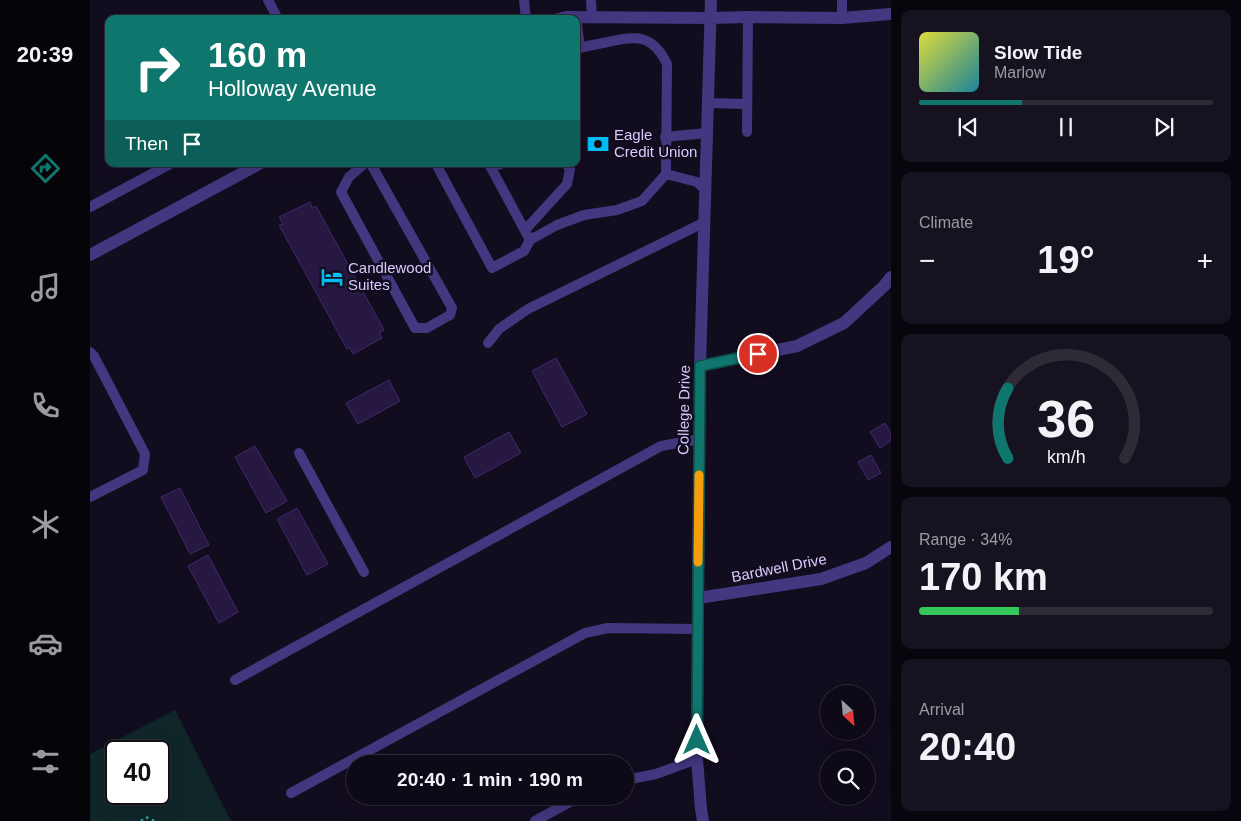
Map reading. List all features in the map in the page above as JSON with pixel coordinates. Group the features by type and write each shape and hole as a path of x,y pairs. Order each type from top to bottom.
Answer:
{"street":[{"name":"College Drive","path":"703,821 697,758 700,366 711,0"},
{"path":"580,17 711,18 748,16 842,18 891,14"},
{"path":"90,255 253,167"},
{"path":"700,366 797,346 844,323 891,278"},
{"name":"Bardwell Drive","path":"698,598 821,579 866,563 891,547"}],"lane":[{"path":"268,0 276,15"},
{"path":"524,0 526,15"},
{"path":"591,0 592,17"},
{"path":"842,0 842,18"},
{"path":"747,132 748,16"},
{"path":"438,167 492,268 524,251 530,240 557,225 584,215 617,210 642,201 666,174 665,137 668,64 661,52 638,37 626,37 580,48"},
{"path":"708,103 747,104"},
{"path":"665,137 707,132"},
{"path":"90,207 164,167"},
{"path":"361,167 349,177 341,192 414,328 427,328 450,315 452,308 373,167"},
{"path":"490,167 530,240"},
{"path":"525,230 567,184 570,169 568,167"},
{"path":"666,174 697,182 706,190"},
{"path":"488,343 498,329 528,309 705,222"},
{"path":"90,352 94,356 145,454 143,470 90,497"},
{"path":"235,680 661,446 700,439"},
{"path":"298,453 364,572"},
{"path":"291,793 585,633 608,628 698,629"},
{"path":"634,778 656,774 697,758"},
{"path":"535,821 564,805"}],"path":[{"path":"141,821 146,817 154,821"}],"green space":[{"path":"175,710 231,821 90,821 90,754 105,746 105,805 170,805 170,740 117,740"}],"building":[{"name":"Candlewood Suites","path":"310,202 312,208 316,206 384,330 379,333 382,338 353,354 349,347 347,349 279,225 283,224 279,217"},
{"path":"556,358 587,414 562,427 532,371"},
{"path":"389,380 400,401 358,424 346,403"},
{"path":"885,423 891,433 891,441 880,448 870,432"},
{"path":"509,432 521,453 475,478 464,457"},
{"path":"255,446 287,501 266,513 235,457"},
{"path":"871,455 881,473 868,480 858,462"},
{"path":"180,488 209,545 190,554 161,497"},
{"path":"297,508 328,564 307,575 277,519"},
{"path":"208,555 238,612 219,623 188,566"}],"slow traffic":[{"path":"698,562 699,475"}],"place":[{"name":"Eagle Credit Union","path":"598,144"},
{"name":"Candlewood Suites","path":"332,277"}],"route":[{"path":"697,740 700,366 758,354"}]}
